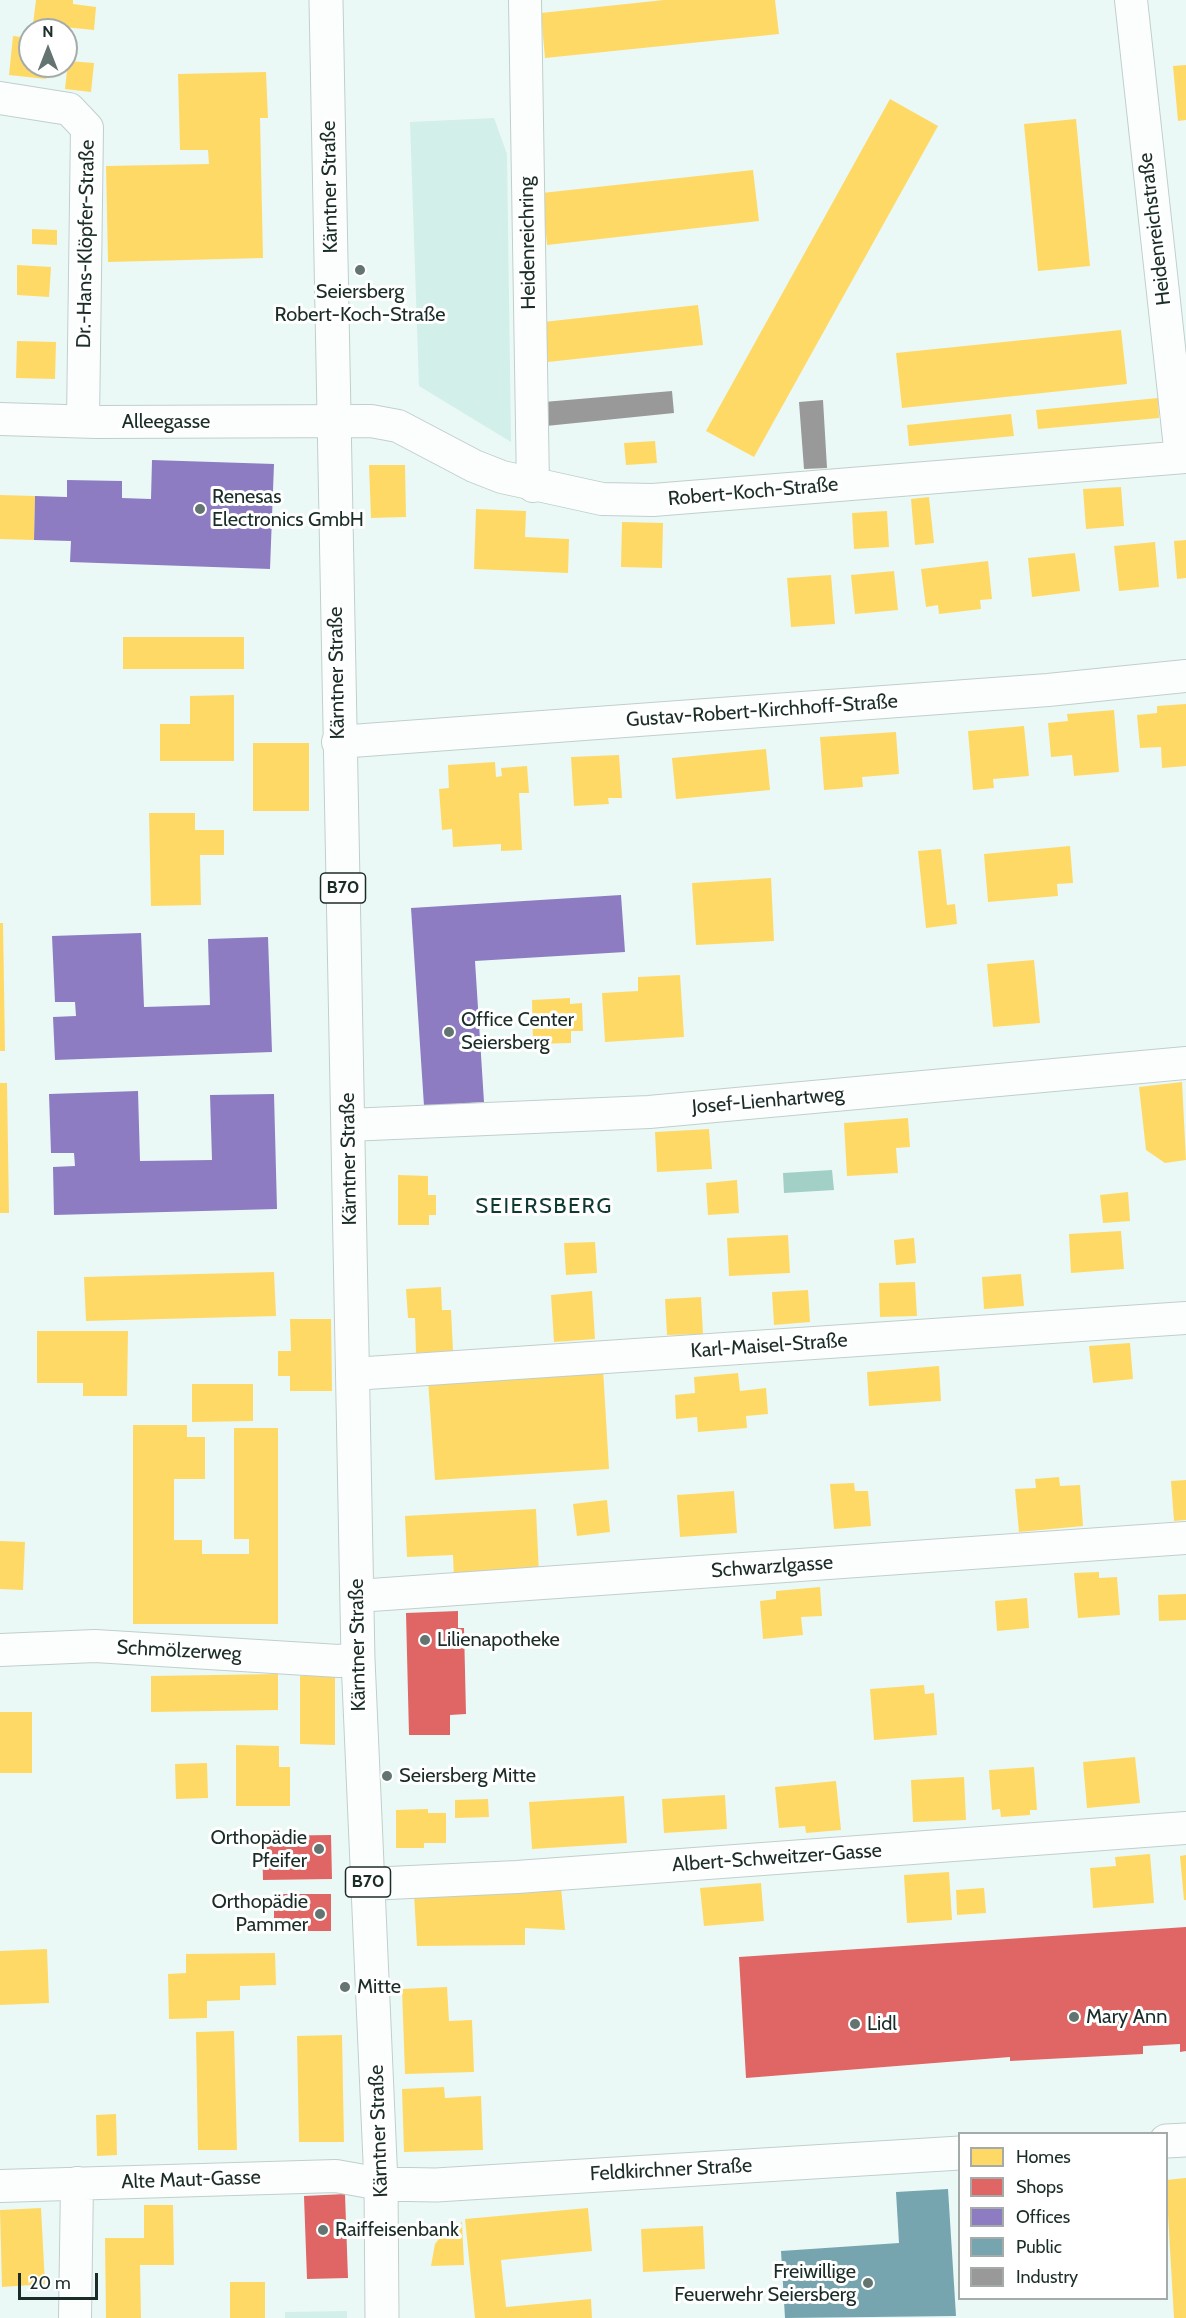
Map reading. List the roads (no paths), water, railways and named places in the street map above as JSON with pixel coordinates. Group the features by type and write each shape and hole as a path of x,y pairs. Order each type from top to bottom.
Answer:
{"main road":[{"name":"Kärntner Straße","path":"326,0 338,742 358,1659 381,2184 382,2318"},
{"path":"1168,2141 1186,2139"},
{"name":"Feldkirchner Straße","path":"381,2184 436,2185 958,2153"}],"street":[{"name":"Heidenreichring","path":"525,0 533,486"},
{"name":"Heidenreichstraße","path":"1131,0 1184,457"},
{"name":"Dr.-Hans-Klöpfer-Straße","path":"0,98 69,109 87,128 83,421"},
{"name":"Alleegasse","path":"0,419 333,421"},
{"name":"Robert-Koch-Straße","path":"333,421 371,421 398,426 474,466 533,486 602,499 653,500 1184,457"},
{"name":"Gustav-Robert-Kirchhoff-Straße","path":"338,742 1036,691 1186,676"},
{"name":"Josef-Lienhartweg","path":"348,1125 649,1112 1186,1063"},
{"name":"Karl-Maisel-Straße","path":"353,1374 1186,1318"},
{"name":"Schwarzlgasse","path":"357,1596 1186,1538"},
{"name":"Schmölzerweg","path":"0,1650 96,1647 330,1660 358,1659"},
{"name":"Albert-Schweitzer-Gasse","path":"369,1884 529,1876 1186,1828"},
{"name":"Alte Maut-Gasse","path":"0,2186 336,2176 381,2184"},
{"path":"75,2318 77,2183"}],"place":[{"name":"Seiersberg Robert-Koch-Straße","path":"360,270"},
{"name":"Renesas Electronics GmbH","path":"200,509"},
{"name":"Office Center Seiersberg","path":"449,1032"},
{"name":"Lilienapotheke","path":"425,1640"},
{"name":"Seiersberg Mitte","path":"387,1776"},
{"name":"Orthopädie Pfeifer","path":"319,1849"},
{"name":"Orthopädie Pammer","path":"320,1914"},
{"name":"Mitte","path":"345,1987"},
{"name":"Mary Ann","path":"1074,2017"},
{"name":"Lidl","path":"855,2024"},
{"name":"Raiffeisenbank","path":"323,2230"},
{"name":"Freiwillige Feuerwehr Seiersberg","path":"868,2283"}],"district":[{"name":"SEIERSBERG","path":"544,1207"}]}
